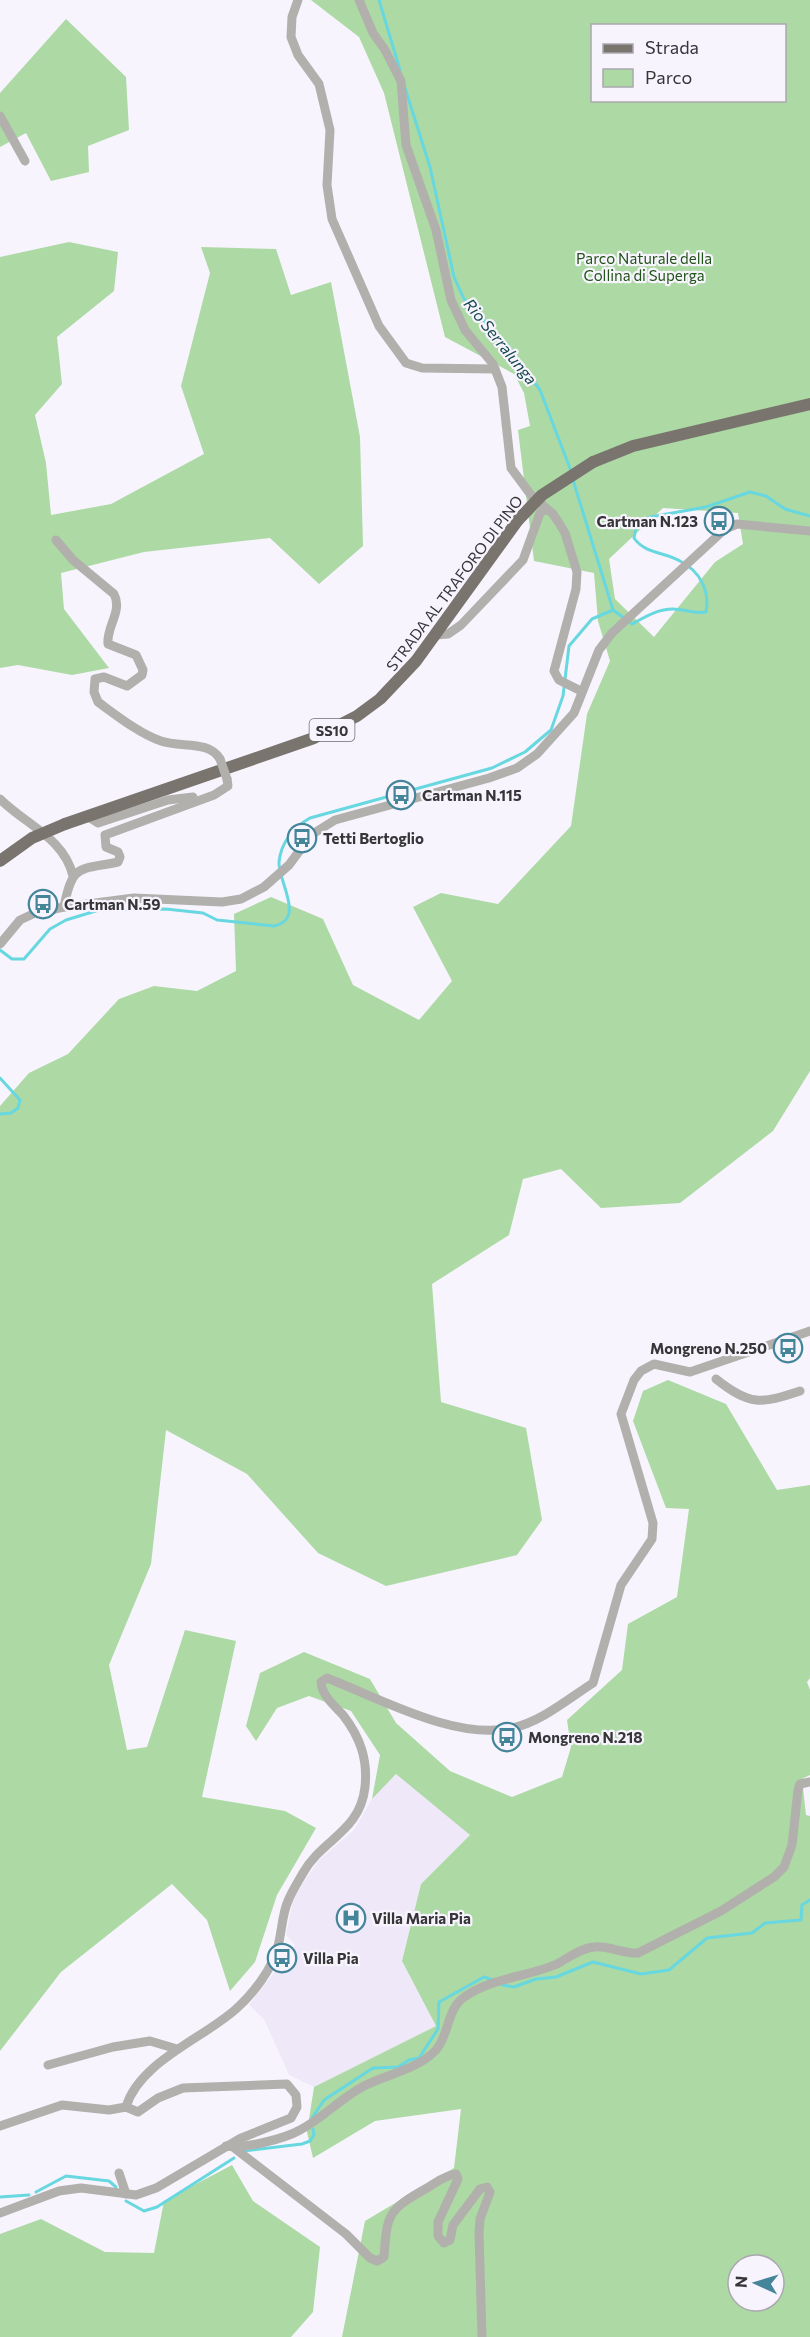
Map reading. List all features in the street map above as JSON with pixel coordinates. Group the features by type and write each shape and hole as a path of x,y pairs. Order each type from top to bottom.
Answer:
{"main road":[{"name":"STRADA AL TRAFORO DI PINO","path":"0,861 32,838 65,824 337,728 393,687 436,635 518,520 542,495 593,462 633,446 810,404"}],"street":[{"path":"298,0 292,17 291,37 298,55 319,84 330,130 327,185 332,219 380,326 406,363 422,368 495,369"},
{"path":"359,0 373,33 401,81 406,145 436,230 452,300 465,330 495,369 502,387 511,468 545,510 553,514 565,533 577,572 576,589 554,671 559,680 581,691"},
{"path":"0,116 16,141 25,161"},
{"path":"436,635 448,634 461,625 523,560 540,513 545,510"},
{"path":"1,943 20,920 35,913 64,907 134,898 222,902 241,899 264,887 289,865 311,835 335,820 489,778 517,768 537,754 574,713 581,691 600,650 619,626 725,528 737,524 810,531"},
{"path":"56,540 73,560 114,594 117,608 108,636 108,644 136,654 144,672 127,686 98,677 94,684 98,702 158,741 177,746 207,747 215,751 220,759 228,786 214,795 109,831 105,835 104,844 118,852 120,857 118,862 80,869 73,876"},
{"path":"87,816 98,823 168,800 214,795"},
{"path":"0,799 52,841 71,866 73,876 64,907"},
{"path":"126,2108 130,2093 177,2049 236,2009 269,1970 278,1947 287,1903 305,1870 348,1827 360,1808 365,1786 364,1750 345,1718 321,1690 321,1682 327,1678 446,1724 490,1731 514,1728 544,1715 593,1683 621,1585 652,1539 653,1523 621,1414 634,1380 641,1371 654,1364 690,1371 810,1331"},
{"path":"700,1368 737,1395 759,1402 800,1391"},
{"path":"229,2147 260,2143 299,2131 360,2088 399,2073 426,2058 438,2049 454,2009 463,1998 481,1989 554,1965 591,1947 599,1946 624,1954 638,1953 721,1911 774,1877 784,1867 792,1845 798,1790 800,1784 810,1782"},
{"path":"48,2066 113,2047 150,2041 177,2049"},
{"path":"0,2126 62,2105 109,2110 126,2108 138,2112 158,2098 183,2088 287,2085 296,2095 297,2107 291,2118 229,2147 156,2188 136,2195 81,2188 59,2191 0,2213"},
{"path":"229,2147 346,2234 370,2258 377,2261 384,2257 386,2227 393,2210 402,2202 456,2174 458,2179 438,2222 438,2236 444,2243 450,2240 453,2225 473,2198 480,2189 487,2187 490,2192 480,2219 479,2233 482,2337"},
{"path":"119,2173 126,2194"}],"shaded area":[{"name":"Villa Maria Pia","path":"396,1774 470,1835 421,1884 402,1961 436,2026 314,2087 289,2075 264,2019 249,2005 295,1945 286,1935 293,1898 319,1860 354,1830 372,1799"}],"green space":[{"name":"Parco Naturale della Collina di Superga","path":"311,0 810,0 810,1071 773,1131 680,1203 601,1208 561,1169 523,1179 509,1235 432,1284 441,1402 526,1428 542,1520 517,1555 386,1586 318,1553 247,1474 166,1430 151,1564 109,1665 127,1750 147,1747 185,1630 236,1641 202,1797 285,1811 316,1828 277,1895 255,1962 230,1991 207,1920 172,1884 61,1972 0,2051 0,1106 29,1073 68,1054 119,999 154,986 197,991 236,971 234,914 271,897 323,919 353,985 419,1020 452,981 413,907 441,893 498,904 571,826 587,714 610,661 598,621 594,573 534,561 518,430 530,426 524,393 514,374 445,337 384,93 359,37","holes":["663,508 738,513 743,544 715,562 654,637 615,599 609,559"]},
{"path":"66,19 126,77 129,130 88,146 89,172 51,181 26,133 0,147 0,93"},
{"path":"69,242 118,252 114,291 57,337 62,384 35,415 46,463 51,515 111,504 204,454 181,386 210,273 201,247 276,249 291,295 331,282 360,437 363,546 319,584 270,538 144,552 61,573 64,609 109,668 72,675 18,665 0,668 0,257"},
{"path":"668,1380 726,1404 777,1490 810,1485 810,1678 807,1682 810,1690 810,1775 802,1779 806,1815 810,1816 810,2337 342,2337 365,2221 454,2168 461,2109 375,2121 313,2158 307,2132 314,2087 436,2026 402,1961 421,1884 470,1835 396,1774 372,1799 380,1755 351,1711 309,1696 277,1708 256,1741 246,1726 260,1673 304,1652 370,1679 396,1723 450,1771 512,1797 562,1777 571,1747 567,1720 622,1670 628,1624 677,1597 689,1509 666,1508 633,1421 643,1391"},
{"path":"232,2165 253,2201 320,2247 313,2312 291,2337 0,2337 0,2234 41,2219 105,2252 154,2253 164,2201"}],"waterway":[{"name":"Rio Serralunga","path":"379,0 400,70"},
{"name":"Rio Serralunga","path":"405,88 430,167 454,277 464,299 508,346 540,390 571,471"},
{"name":"Rio Serralunga","path":"573,480 613,610"},
{"path":"613,610 632,624 667,609 706,612 705,589 698,576 680,561 649,550 639,543 634,538 637,523 650,517 706,507 750,492 766,496 785,509 810,516"},
{"path":"0,950 12,959 24,959 50,929 66,920 99,910 166,909 203,913 217,920 274,926 283,922 288,916 289,908 280,870 280,855 285,842 299,826 310,818 492,768 525,752 551,730 563,696 569,646 592,619 613,610"},
{"path":"0,1078 20,1100 18,1108 11,1113 0,1114"},
{"path":"502,1985 514,1987 536,1979 556,1977 593,1962 641,1974 669,1970 707,1938 752,1933 765,1923 801,1920 802,1905 810,1900"},
{"path":"312,2118 324,2100 373,2068 398,2067 409,2060 419,2058 438,2029 439,2002 484,1977 493,1980"},
{"path":"244,2151 302,2144 310,2141 314,2135 313,2129"},
{"path":"126,2201 144,2211 157,2207 234,2158"},
{"path":"36,2192 66,2176 109,2181 116,2187"},
{"path":"0,2197 29,2195"}],"place":[{"name":"Cartman N.123","path":"719,521"},
{"name":"Cartman N.115","path":"401,795"},
{"name":"Tetti Bertoglio","path":"302,838"},
{"name":"Cartman N.59","path":"43,904"},
{"name":"Mongreno N.250","path":"788,1348"},
{"name":"Mongreno N.218","path":"507,1737"},
{"name":"Villa Maria Pia","path":"351,1918"},
{"name":"Villa Pia","path":"282,1958"}]}
